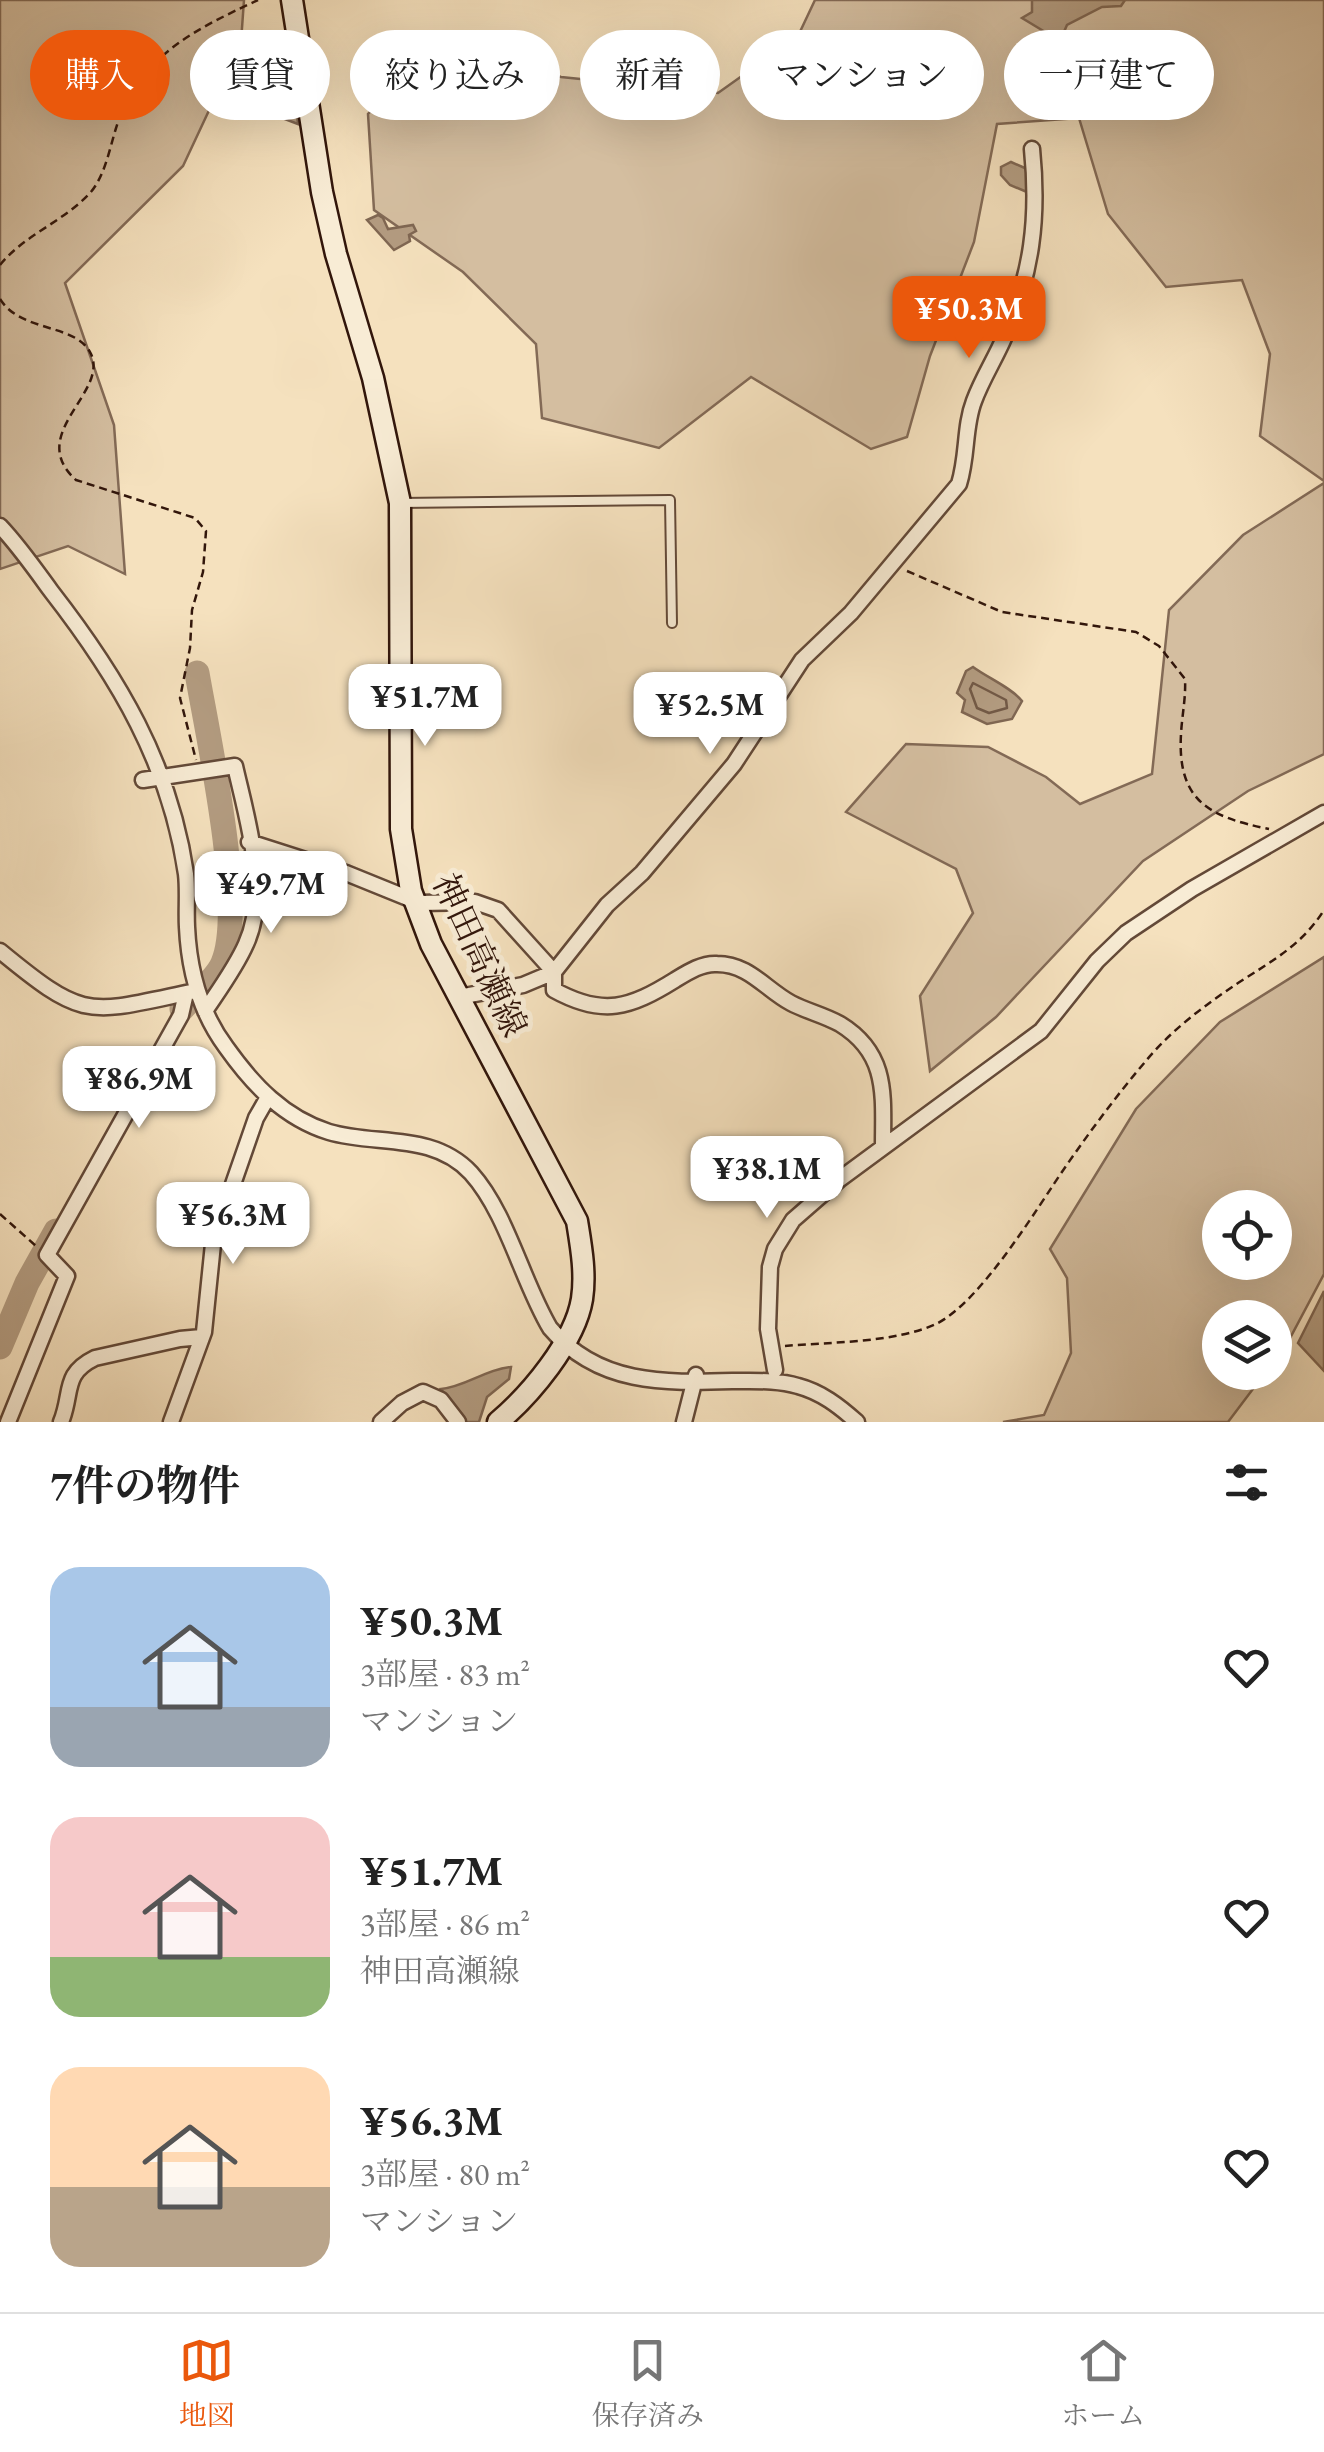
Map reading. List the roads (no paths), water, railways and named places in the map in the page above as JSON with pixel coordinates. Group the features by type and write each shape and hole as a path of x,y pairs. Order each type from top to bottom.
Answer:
{"main road":[{"name":"神田高瀬線","path":"292,0 322,192 372,378 400,503 404,862 431,944 577,1220 583,1257 582,1301 566,1342 516,1407 498,1422"}],"street":[{"path":"459,997 523,986 554,972 607,904 642,873 734,764 802,660 852,613 959,484 967,459 973,402 1020,296 1035,235 1037,196 1032,149"},
{"path":"0,526 98,652 144,736 186,876 192,992 227,1049 268,1098 302,1122 333,1133 422,1145 447,1154 470,1172 486,1195 539,1310 558,1338 593,1363 644,1380 784,1382 830,1400 857,1422"},
{"path":"143,780 234,766 256,904 248,943 205,1011"},
{"path":"775,1370 767,1298 775,1249 794,1220 840,1178 1041,1031 1126,933 1192,889 1324,814"},
{"path":"249,842 346,873 414,901 487,904 498,910 554,972 554,990 602,1009 650,996 701,966 716,963 741,967 793,1004 841,1025 868,1046 878,1064 883,1147"},
{"path":"0,952 45,988 80,1005 124,1008 192,992"},
{"path":"8,1422 67,1276 55,1264 136,1090 192,992"},
{"path":"171,1422 202,1337 214,1244 256,1118 268,1098"},
{"path":"61,1422 73,1373 82,1364 202,1337"},
{"path":"684,1422 696,1378"},
{"path":"381,1422 402,1403 423,1392 441,1400 458,1422"}],"lane":[{"path":"400,503 670,500 672,624"}],"water":[{"path":"1032,0 1125,0 1121,6 1102,7 1067,25 1065,30 1042,30 1022,18 1032,12"},
{"path":"1011,162 1027,169 1027,192 1010,185 1001,175 1001,167"},
{"path":"378,215 388,229 413,225 416,231 409,235 410,241 394,250 367,220"},
{"path":"973,667 1022,701 1012,719 987,724 962,712 965,700 957,693 966,671"},
{"path":"1324,1291 1324,1371 1298,1343"},
{"path":"511,1367 509,1379 487,1397 479,1422 465,1422 441,1389 493,1371"}],"waterway":[{"path":"182,1009 220,969 229,938 223,822 197,673"},
{"path":"0,1347 27,1283 56,1231"}]}
